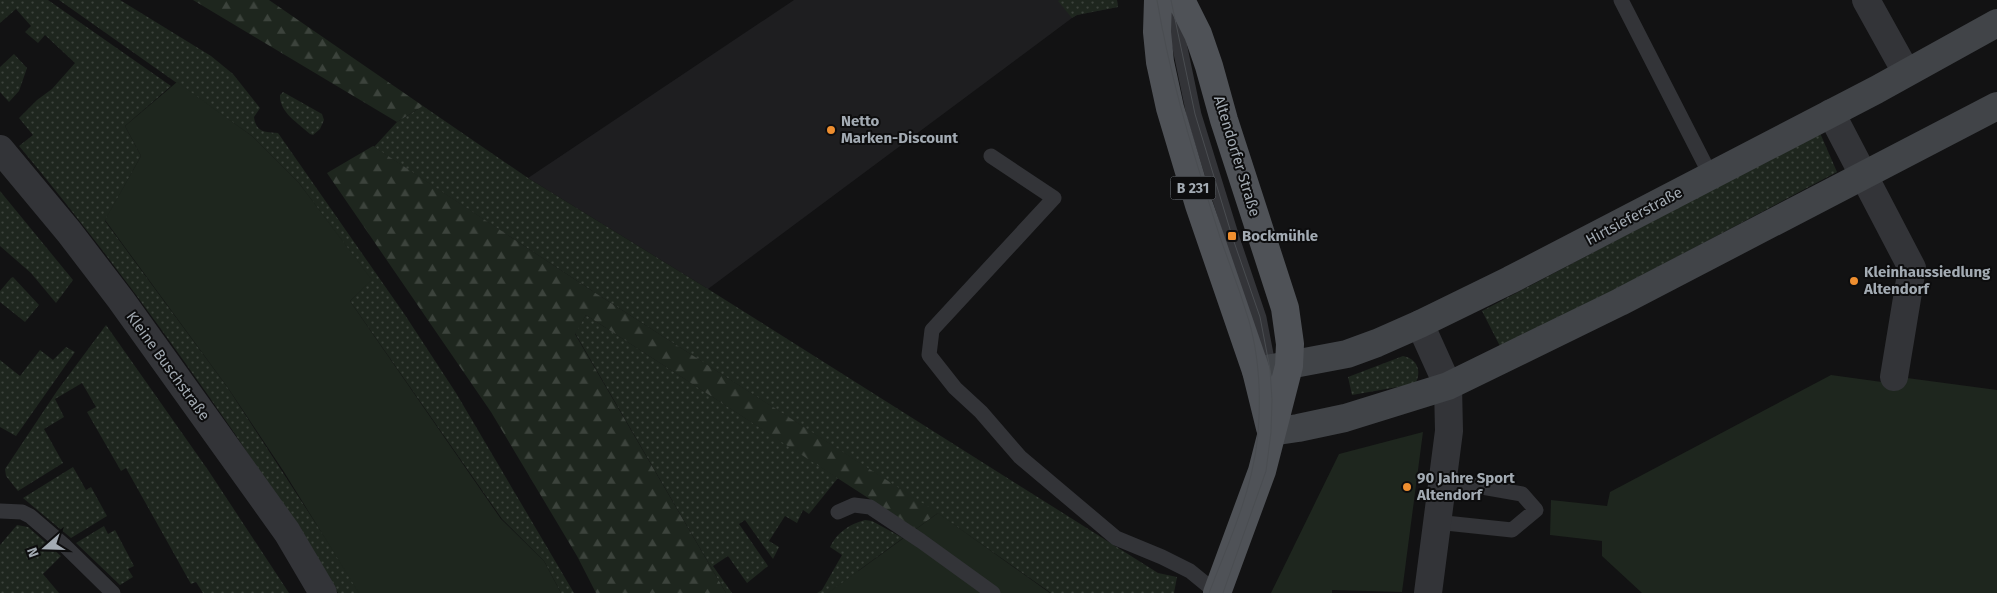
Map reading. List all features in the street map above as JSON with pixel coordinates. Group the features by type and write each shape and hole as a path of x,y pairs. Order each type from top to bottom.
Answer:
{"main road":[{"name":"B 231","path":"1158,0 1157,32 1160,62 1172,117 1196,197 1272,369"},
{"name":"Altendorfer Straße","path":"1181,0 1198,34 1209,66 1224,120 1286,308 1290,344 1272,369 1271,432 1262,471 1217,593"},
{"name":"Hirtsieferstraße","path":"1272,369 1347,354 1378,343 1420,324 1510,280 1711,176 1997,23"},
{"path":"1271,432 1345,418 1448,386 1620,302 1997,106"}],"street":[{"path":"1866,0 1906,72"},
{"path":"1831,113 1912,268 1894,377"},
{"name":"Kleine Buschstraße","path":"0,149 69,232 121,300 287,532 323,593"},
{"path":"1420,324 1448,386 1449,431 1428,593"}],"lane":[{"path":"1170,0 1194,115 1259,317 1272,369"},
{"path":"1622,0 1711,176"},
{"path":"991,156 1054,198 932,330 929,355 955,388 981,412 1020,457 1116,538 1190,571 1217,593"},
{"path":"1436,522 1512,530 1536,510 1522,494 1442,480"},
{"path":"838,512 854,506 870,507 993,593"},
{"path":"0,511 22,512 30,516 65,546 113,593"}],"shaded area":[{"path":"794,0 1117,0 1118,7 1077,15 1072,18 708,289 528,178"}],"green space":[{"path":"0,0 48,0 171,86 125,126 141,156 105,221 228,388 361,593 338,593 235,434 183,360 103,251 19,146 33,135 19,118 37,100 52,89 75,63 45,35 38,43 25,32 31,26 16,9 0,23"},
{"path":"59,0 120,0 211,56 233,74 260,108 254,117 259,129 278,133 405,315 456,393 574,593 561,593 544,561 502,519 350,301 371,280 299,183 252,136"},
{"path":"193,0 269,0 423,106 397,122"},
{"path":"1117,0 1118,7 1077,15 1072,18 1058,1"},
{"path":"14,54 27,68 19,91 9,102 0,92 0,67"},
{"path":"177,82 252,136 299,183 372,280 350,301 501,519 544,561 561,593 359,593 284,472 228,388 105,220 141,156 125,126"},
{"path":"283,92 322,114 324,120 320,129 313,135 286,112 280,95"},
{"path":"423,106 528,178 708,289 1158,573 1177,577 1174,593 1051,593 937,513 597,294 374,147 397,122"},
{"path":"1820,133 1837,172 1502,350 1482,311"},
{"path":"373,146 597,294 938,513 916,529 586,315 575,334 726,593 596,593 577,556 491,412 327,173"},
{"path":"0,191 73,280 56,303 31,273 0,246"},
{"path":"13,277 39,305 25,322 0,302 0,291"},
{"path":"586,315 838,478 809,514 803,510 797,523 785,516 769,541 779,547 773,559 745,520 739,524 768,566 747,583 728,556 713,566 732,593 726,593 575,333"},
{"path":"106,325 208,470 289,593 203,593 196,582 191,584 126,468 121,471 87,412 96,407 82,383 55,399 64,417 44,429 63,463 18,491 6,476 5,469 57,391"},
{"path":"66,347 75,352 16,436 0,427 0,360 20,376 40,350 53,360"},
{"path":"1403,356 1412,360 1417,367 1418,375 1415,384 1352,395 1348,377"},
{"path":"1831,375 1882,382 1907,378 1997,390 1997,593 1642,593 1602,556 1602,541 1550,535 1551,500 1607,506 1610,492"},
{"path":"1423,432 1402,592 1332,590 1332,593 1271,593 1339,454"},
{"path":"73,467 86,490 91,487 107,516 71,538 23,498"},
{"path":"938,513 1050,593 828,593"},
{"path":"865,520 872,521 903,538 858,571 872,593 817,593 822,590 842,555 830,547 836,537 844,529"},
{"path":"17,525 28,527 61,556 43,574 59,593 0,593 0,545"},
{"path":"104,526 108,534 115,530 134,566 128,569 133,577 120,585 76,543"}],"tram line":[{"path":"1157,0 1167,53 1180,105 1215,223 1249,321 1258,371 1259,423 1255,456 1247,491 1209,593"},
{"path":"1171,0 1195,114 1232,236 1260,317 1270,369 1272,400 1271,432 1266,471 1223,593"}],"place":[{"name":"Netto Marken-Discount","path":"831,130"},
{"name":"Bockmühle","path":"1232,236"},
{"name":"Kleinhaussiedlung Altendorf","path":"1854,281"},
{"name":"90 Jahre Sport Altendorf","path":"1407,487"}]}
